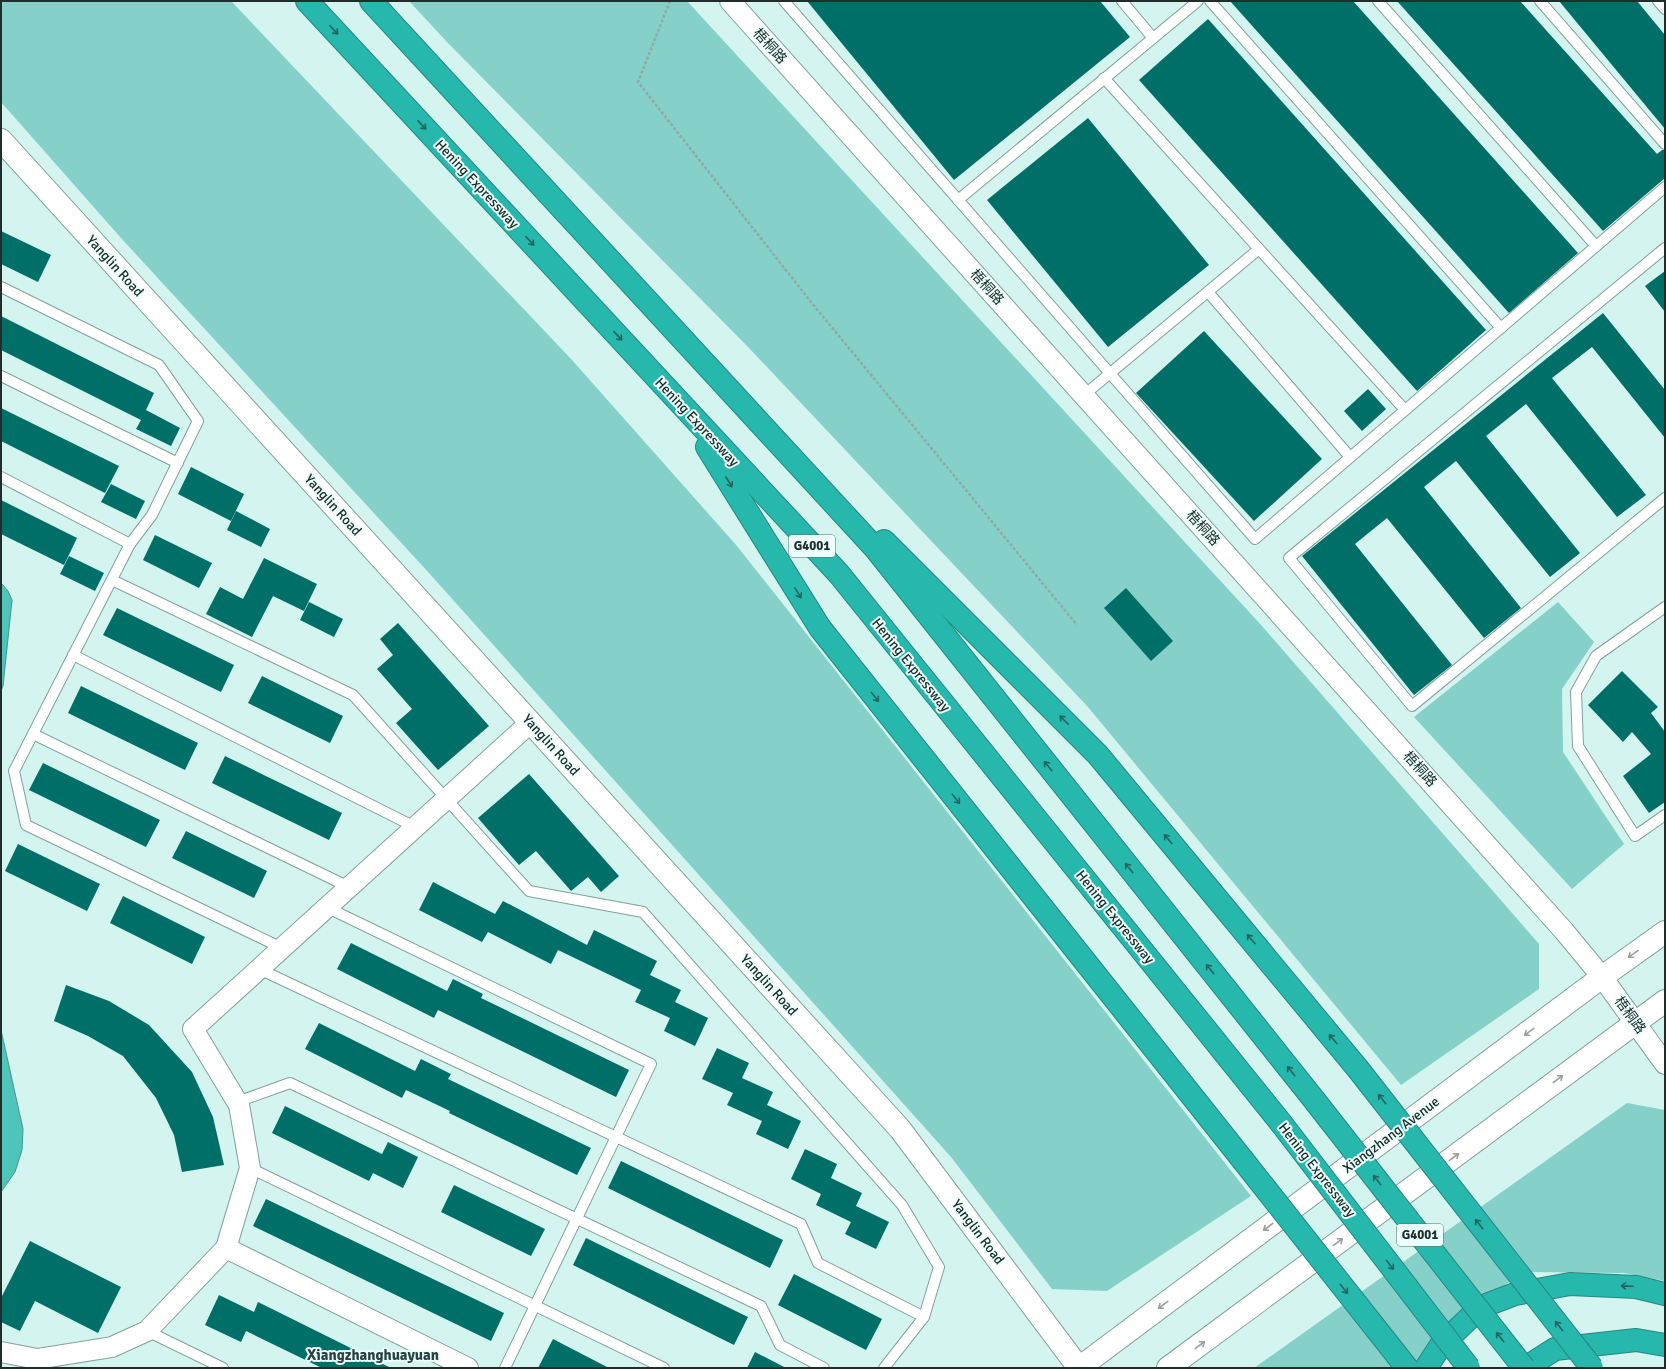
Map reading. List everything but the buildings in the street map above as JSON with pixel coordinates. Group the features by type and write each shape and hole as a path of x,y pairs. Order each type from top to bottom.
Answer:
{"highway":[{"name":"Hening Expressway","path":"308,1 839,574 1281,1123 1469,1368"},
{"name":"G4001","path":"371,1 875,548 1315,1101 1525,1368"},
{"path":"716,376 1098,754 1358,1070 1592,1368"},
{"path":"679,402 820,628 1406,1368"},
{"path":"1426,1368 1441,1345 1481,1307 1515,1294 1570,1284 1636,1287 1665,1294"},
{"path":"1525,1368 1555,1349 1636,1340 1665,1344"}],"street":[{"name":"梧桐路","path":"730,1 1564,930 1602,976 1665,1064"},
{"name":"Yanglin Road","path":"1,140 900,1129 1079,1368"},
{"path":"1,1352 37,1359 112,1347 147,1331 226,1248 250,1168 238,1102 193,1029 531,722"},
{"name":"Xiangzhang Avenue","path":"1079,1368 1602,976 1665,932"},
{"path":"1168,1368 1665,1001"},
{"path":"226,1248 468,1368"}],"lane":[{"path":"784,1 1255,539 1665,187"},
{"path":"1122,1 1153,38"},
{"path":"958,200 1198,1"},
{"path":"1210,1 1501,328"},
{"path":"1378,1 1596,246"},
{"path":"1540,1 1665,144"},
{"path":"1658,1 1665,9"},
{"path":"1104,78 1405,410"},
{"path":"1665,248 1289,558 1412,706 1665,498"},
{"path":"1084,396 1259,249"},
{"path":"1,287 159,366 198,421 152,515 130,544 14,771 26,825 282,948"},
{"path":"1208,292 1350,457"},
{"path":"1,376 178,463"},
{"path":"1,477 130,544"},
{"path":"112,580 353,694 445,800 529,891 643,912 902,1205 939,1267 924,1317 884,1368"},
{"path":"1665,607 1596,656 1576,692 1578,746 1635,836 1665,815"},
{"path":"73,655 415,827"},
{"path":"33,734 349,887"},
{"path":"326,907 651,1064 505,1368"},
{"path":"259,969 801,1224 818,1263 924,1317"},
{"path":"238,1102 290,1083 761,1306 780,1345 824,1368"},
{"path":"250,1168 664,1368"},
{"path":"147,1331 223,1368"},
{"path":"37,1359 54,1368"}],"path":[{"path":"670,1 638,82 811,302 1077,625"}],"shaded area":[{"path":"1,1 231,1 572,360 737,546 1251,1196 1107,1291 1052,1289 951,1157 429,573 121,238 1,102"},
{"path":"409,1 687,1 1262,626 1539,944 1539,989 1401,1085 1088,707 749,348 447,42"},
{"path":"1,583 8,591 12,600 3,686 1,691"},
{"path":"1558,602 1594,642 1562,689 1563,752 1624,844 1572,889 1414,717"},
{"path":"1,1030 23,1129 22,1150 15,1172 1,1192"},
{"path":"1627,1103 1665,1110 1665,1281 1624,1273 1526,1272 1454,1316 1413,1368 1254,1368"}],"district":[{"name":"Xiangzhanghuayuan","path":"373,1355"}]}
